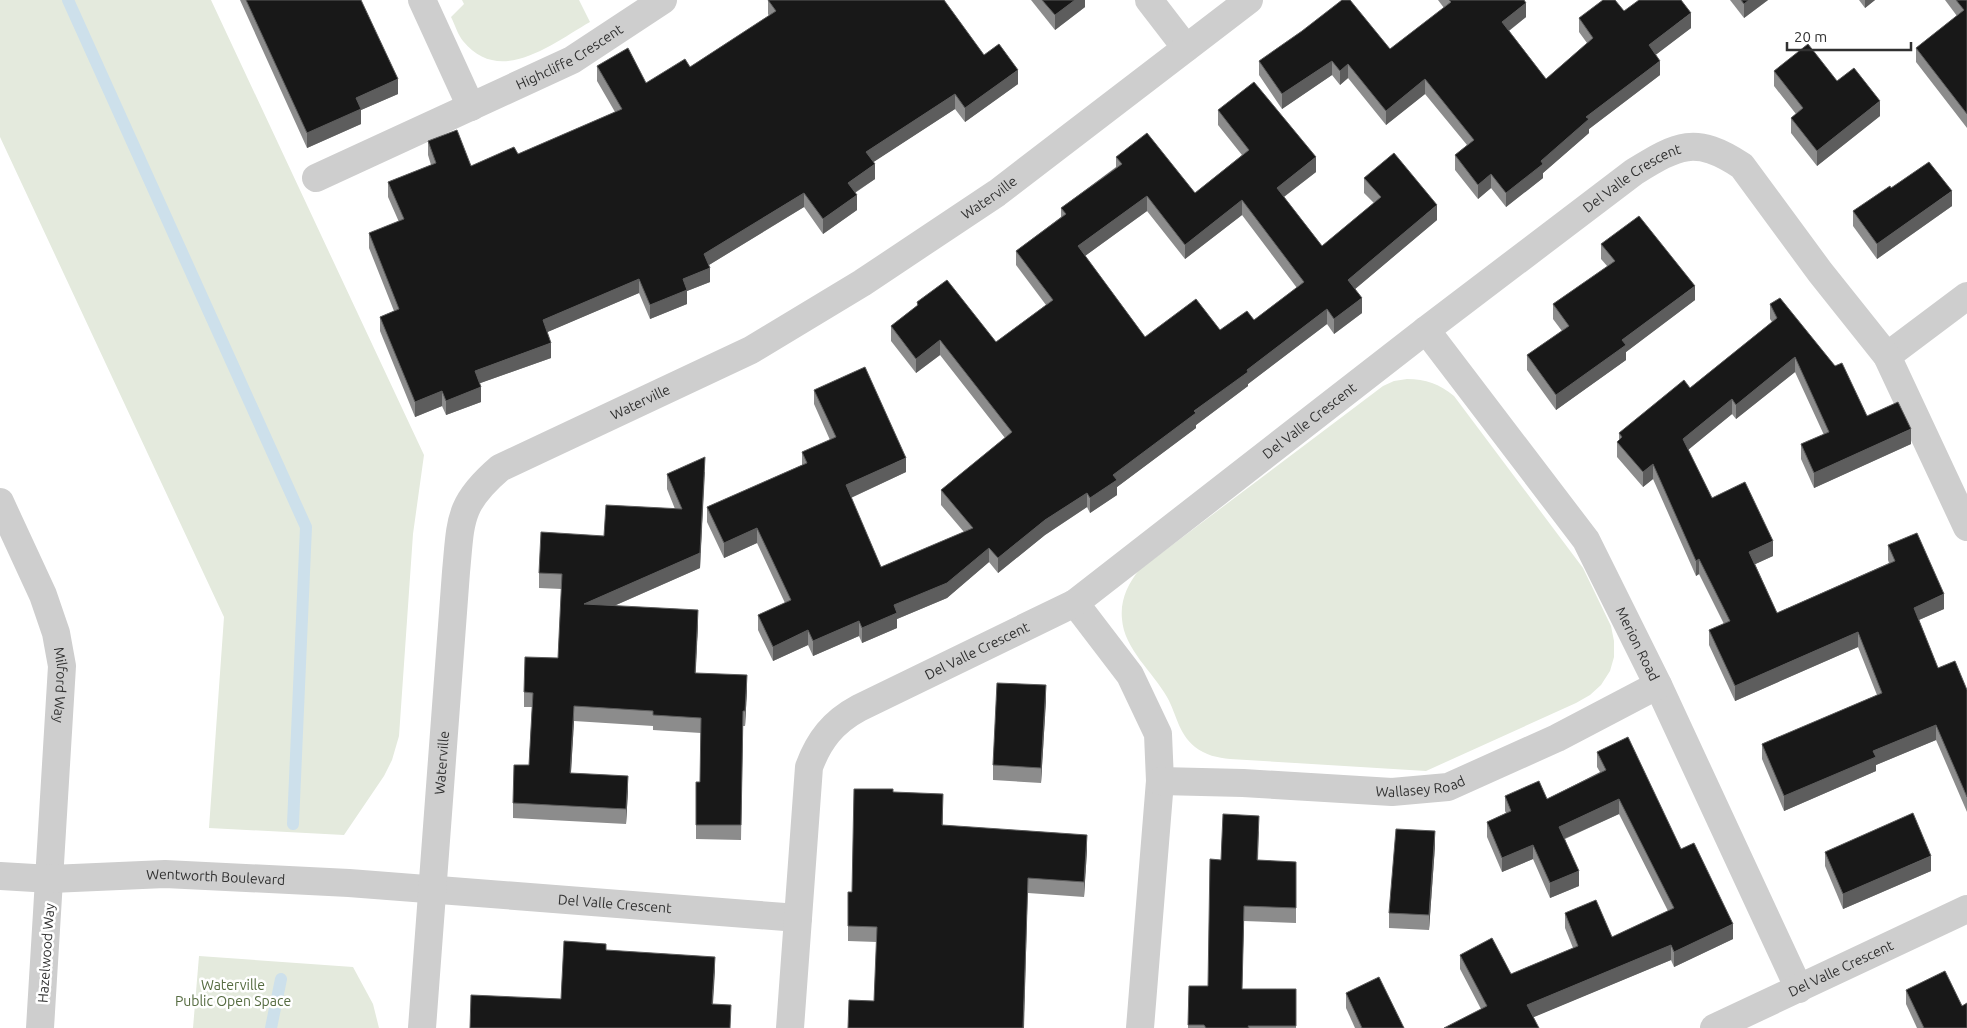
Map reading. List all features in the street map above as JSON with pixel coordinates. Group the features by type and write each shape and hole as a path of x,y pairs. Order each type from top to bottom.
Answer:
{"street":[{"path":"422,0 471,107"},
{"name":"Highcliffe Crescent","path":"316,178 572,60 663,0"},
{"path":"1149,0 1186,48"},
{"name":"Waterville","path":"422,1028 431,890 462,517 470,498 481,484 500,468 751,350 862,283 996,193 1249,0"},
{"name":"Del Valle Crescent","path":"790,1028 810,767 815,751 824,736 846,715 1075,603 1426,330 1634,172 1667,152 1695,146 1710,149 1742,166 1820,272 1887,356 1967,527"},
{"path":"1887,356 1967,296"},
{"name":"Merion Road","path":"1426,330 1586,540 1658,686 1799,989"},
{"name":"Milford Way","path":"0,502 43,595 56,632 62,666 51,879"},
{"path":"1075,603 1130,675 1158,734 1160,781 1140,1028"},
{"name":"Wallasey Road","path":"1160,781 1243,783 1392,792 1448,786 1557,738 1658,686"},
{"name":"Wentworth Boulevard","path":"0,876 51,879 166,874 431,890"},
{"name":"Hazelwood Way","path":"40,1028 51,879"},
{"name":"Del Valle Crescent","path":"431,890 798,918"},
{"name":"Del Valle Crescent","path":"1714,1028 1967,909"}],"green space":[{"path":"0,0 211,0 424,455 413,534 399,736 392,760 384,776 344,835 209,828 224,617 0,137"},
{"path":"462,0 579,0 590,22 526,57 510,61 493,60 478,54 460,36 451,17 464,4"},
{"path":"1407,379 1432,383 1454,396 1583,568 1611,626 1614,641 1614,657 1610,671 1601,685 1590,695 1576,703 1426,771 1230,759 1216,757 1203,752 1189,742 1178,724 1167,697 1133,650 1128,640 1122,619 1122,605 1131,581 1139,570 1383,386 1394,381"},
{"name":"Waterville Public Open Space","path":"199,956 353,967 373,1004 379,1028 193,1028"}],"building":[{"path":"246,0 361,0 398,79 356,98 361,109 307,133"},
{"path":"768,0 944,0 984,55 999,44 1018,70 965,108 955,94 866,152 875,164 848,183 857,195 823,219 804,193 704,254 710,268 683,279 687,290 650,305 639,279 543,320 551,343 475,371 481,387 446,401 442,391 415,402 380,317 399,309 369,233 404,219 388,182 436,163 428,141 457,130 471,166 514,147 518,154 622,109 597,66 628,48 646,83 685,59 690,67 776,11"},
{"path":"1042,0 1075,0 1055,15"},
{"path":"1342,0 1350,0 1390,49 1451,2 1449,0 1524,0 1526,3 1502,22 1546,79 1593,38 1579,18 1603,0 1615,0 1624,11 1639,0 1681,0 1691,13 1649,45 1660,61 1586,117 1589,119 1541,161 1543,164 1506,193 1491,174 1478,185 1455,155 1474,140 1425,79 1386,111 1348,64 1340,71 1332,61 1282,94 1259,61"},
{"path":"1741,0 1749,0 1744,4"},
{"path":"1956,0 1967,0 1967,114 1916,48 1964,10"},
{"path":"1808,44 1837,81 1854,68 1880,101 1817,151 1791,118 1803,108 1774,71"},
{"path":"1254,82 1316,157 1277,188 1322,246 1381,197 1364,178 1394,153 1437,205 1348,280 1362,298 1334,319 1327,309 1247,370 1248,372 1194,411 1196,413 1113,475 1117,480 1090,498 1087,493 1045,520 998,558 989,548 947,583 894,605 897,613 862,628 859,621 813,641 808,630 773,647 758,615 791,600 757,528 724,543 707,507 807,463 802,452 836,437 814,390 865,367 906,458 846,485 881,567 973,528 941,490 1012,432 940,340 916,359 891,326 918,305 917,302 947,280 996,342 1053,300 1016,251 1066,214 1061,208 1122,164 1116,157 1147,133 1195,193 1249,150 1218,110","holes":["1147,196 1185,245 1242,200 1304,282 1254,320 1247,311 1220,330 1196,299 1145,337 1078,246"]},
{"path":"1929,162 1952,191 1877,244 1853,211"},
{"path":"1639,216 1695,286 1622,340 1626,345 1556,395 1527,355 1569,326 1553,304 1615,261 1601,244"},
{"path":"1780,298 1835,366 1842,363 1867,416 1898,402 1911,429 1814,473 1801,444 1829,432 1795,357 1736,405 1732,399 1683,439 1712,498 1745,482 1773,541 1749,552 1777,613 1895,561 1888,545 1917,533 1944,594 1914,608 1938,668 1955,661 1967,690 1967,797 1936,725 1873,751 1876,757 1784,796 1762,744 1882,693 1858,632 1735,686 1709,630 1730,621 1699,559 1696,561 1653,464 1643,472 1617,442 1622,437 1619,433 1684,380 1690,388 1777,318 1770,304"},
{"path":"705,457 700,553 584,604 698,610 695,673 747,675 745,711 743,711 741,825 696,825 696,782 700,782 701,718 653,715 653,711 574,706 570,773 628,776 626,809 513,803 514,765 529,765 533,693 524,692 525,657 558,658 562,574 539,573 541,532 604,536 606,505 682,509 667,474"},
{"path":"997,683 1046,685 1041,768 993,765"},
{"path":"1628,737 1681,849 1694,843 1733,924 1674,952 1671,945 1527,1005 1539,1028 1444,1028 1487,1006 1460,955 1492,938 1511,974 1578,946 1565,913 1596,900 1612,937 1674,908 1619,799 1559,827 1579,871 1550,883 1533,845 1502,858 1487,822 1511,811 1505,796 1539,781 1547,799 1606,770 1597,752"},
{"path":"854,789 893,789 893,792 943,794 942,825 1087,835 1084,882 1028,878 1023,1028 848,1028 849,1000 874,1001 877,927 848,926 848,892 852,892"},
{"path":"1913,813 1931,856 1843,894 1825,852"},
{"path":"1223,814 1259,816 1257,860 1296,862 1296,908 1244,906 1242,989 1296,989 1296,1026 1206,1028 1204,1025 1188,1025 1189,986 1208,986 1210,859 1221,860"},
{"path":"1396,829 1435,831 1429,915 1389,913"},
{"path":"564,941 606,944 606,950 715,957 712,1004 731,1005 730,1028 470,1028 471,995 561,999"},
{"path":"1945,971 1962,1006 1967,1003 1967,1028 1924,1028 1906,990"},
{"path":"1379,977 1404,1028 1362,1028 1346,993"}],"waterway":[{"path":"68,0 306,527 293,824"},
{"path":"271,1028 281,979"}]}
